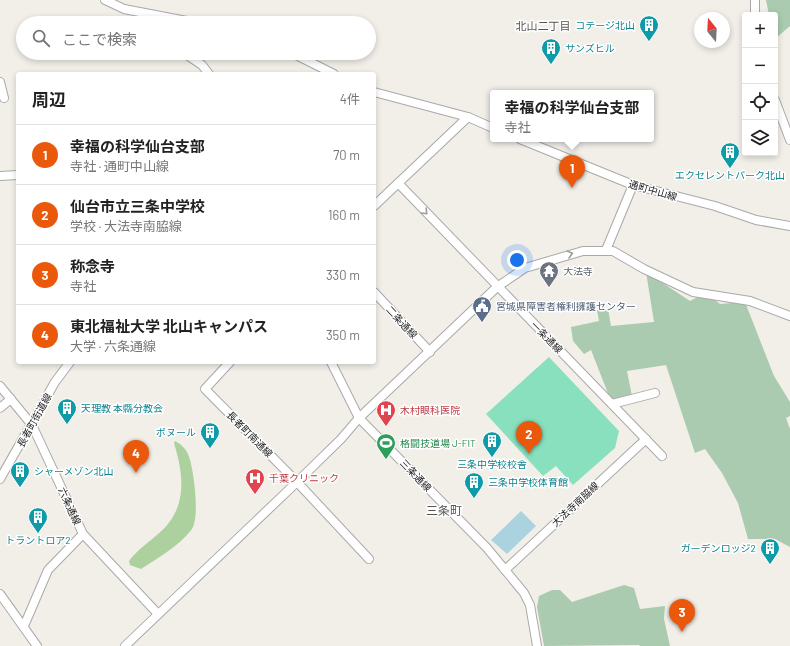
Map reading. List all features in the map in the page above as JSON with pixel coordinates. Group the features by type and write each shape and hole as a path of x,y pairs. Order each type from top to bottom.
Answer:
{"street":[{"path":"105,0 124,9 153,16"},
{"path":"755,0 755,12"},
{"path":"194,60 202,65 207,72"},
{"path":"306,60 330,72"},
{"path":"0,82 4,98"},
{"path":"376,93 468,117 490,127"},
{"path":"778,108 790,140"},
{"path":"376,204 468,117"},
{"name":"通町中山線","path":"527,142 633,185 715,206 756,220 790,226"},
{"path":"0,176 16,176"},
{"name":"一条通線","path":"398,183 662,456"},
{"path":"606,250 633,185"},
{"path":"125,646 297,482 359,418 497,287 525,268 583,251 613,251 644,269 693,292 750,301 790,316"},
{"name":"二条通線","path":"376,294 430,352"},
{"name":"長者町街道線","path":"0,479 32,425 55,382 68,364"},
{"name":"長者町南通線","path":"228,364 205,388 297,482 369,559"},
{"name":"三条通線","path":"332,364 359,418 487,548 524,593 530,605 537,646"},
{"name":"六条通線","path":"0,386 32,425 83,534 158,614"},
{"path":"612,404 655,394"},
{"path":"0,408 11,399"},
{"name":"大法寺南脇線","path":"505,570 646,439"},
{"path":"24,626 48,570 83,534"},
{"path":"0,594 37,646"}],"green space":[{"path":"766,0 790,0 790,26 778,36 778,12 768,12"},
{"path":"646,272 690,301 700,296 715,300 720,304 745,302 774,376 790,402 790,416 786,418 790,429 790,547 775,539 748,539 738,503 722,473 705,449 695,453 666,365 627,371 632,396 611,401 591,350 584,354 573,341 571,327 599,321 597,310 608,309 611,326 654,322"},
{"path":"549,357 619,431 615,448 573,485 556,466 543,476 486,414"},
{"path":"175,441 184,448 190,461 196,504 194,523 192,529 181,541 141,569 130,565 129,561 168,524 175,514 179,503 181,480 180,468 174,443"},
{"path":"624,585 634,588 640,609 665,606 664,619 670,646 544,646 537,607 539,596 552,590 560,590 572,602"}],"water":[{"path":"521,511 536,526 507,554 491,540"}],"place":[{"name":"コテージ北山","path":"649,42"},
{"name":"サンズヒル","path":"551,65"},
{"name":"エクセレントパーク北山","path":"730,169"},
{"name":"幸福の科学仙台支部","path":"572,188"},
{"name":"大法寺","path":"549,288"},
{"name":"宮城県障害者権利擁護センター","path":"482,323"},
{"name":"天理教 本縣分教会","path":"67,425"},
{"name":"木村眼科医院","path":"386,427"},
{"name":"ボヌール","path":"210,449"},
{"name":"仙台市立三条中学校","path":"529,454"},
{"name":"三条中学校校舎","path":"492,458"},
{"name":"格闘技道場 J-FIT","path":"386,460"},
{"name":"東北福祉大学 北山キャンパス","path":"136,473"},
{"name":"シャーメゾン北山","path":"20,488"},
{"name":"千葉クリニック","path":"255,495"},
{"name":"三条中学校体育館","path":"474,499"},
{"name":"トラントロア2","path":"38,534"},
{"name":"ガーデンロッジ2","path":"770,565"},
{"name":"称念寺","path":"682,632"}],"district":[{"name":"北山二丁目","path":"543,26"},
{"name":"三条町","path":"444,511"}]}
